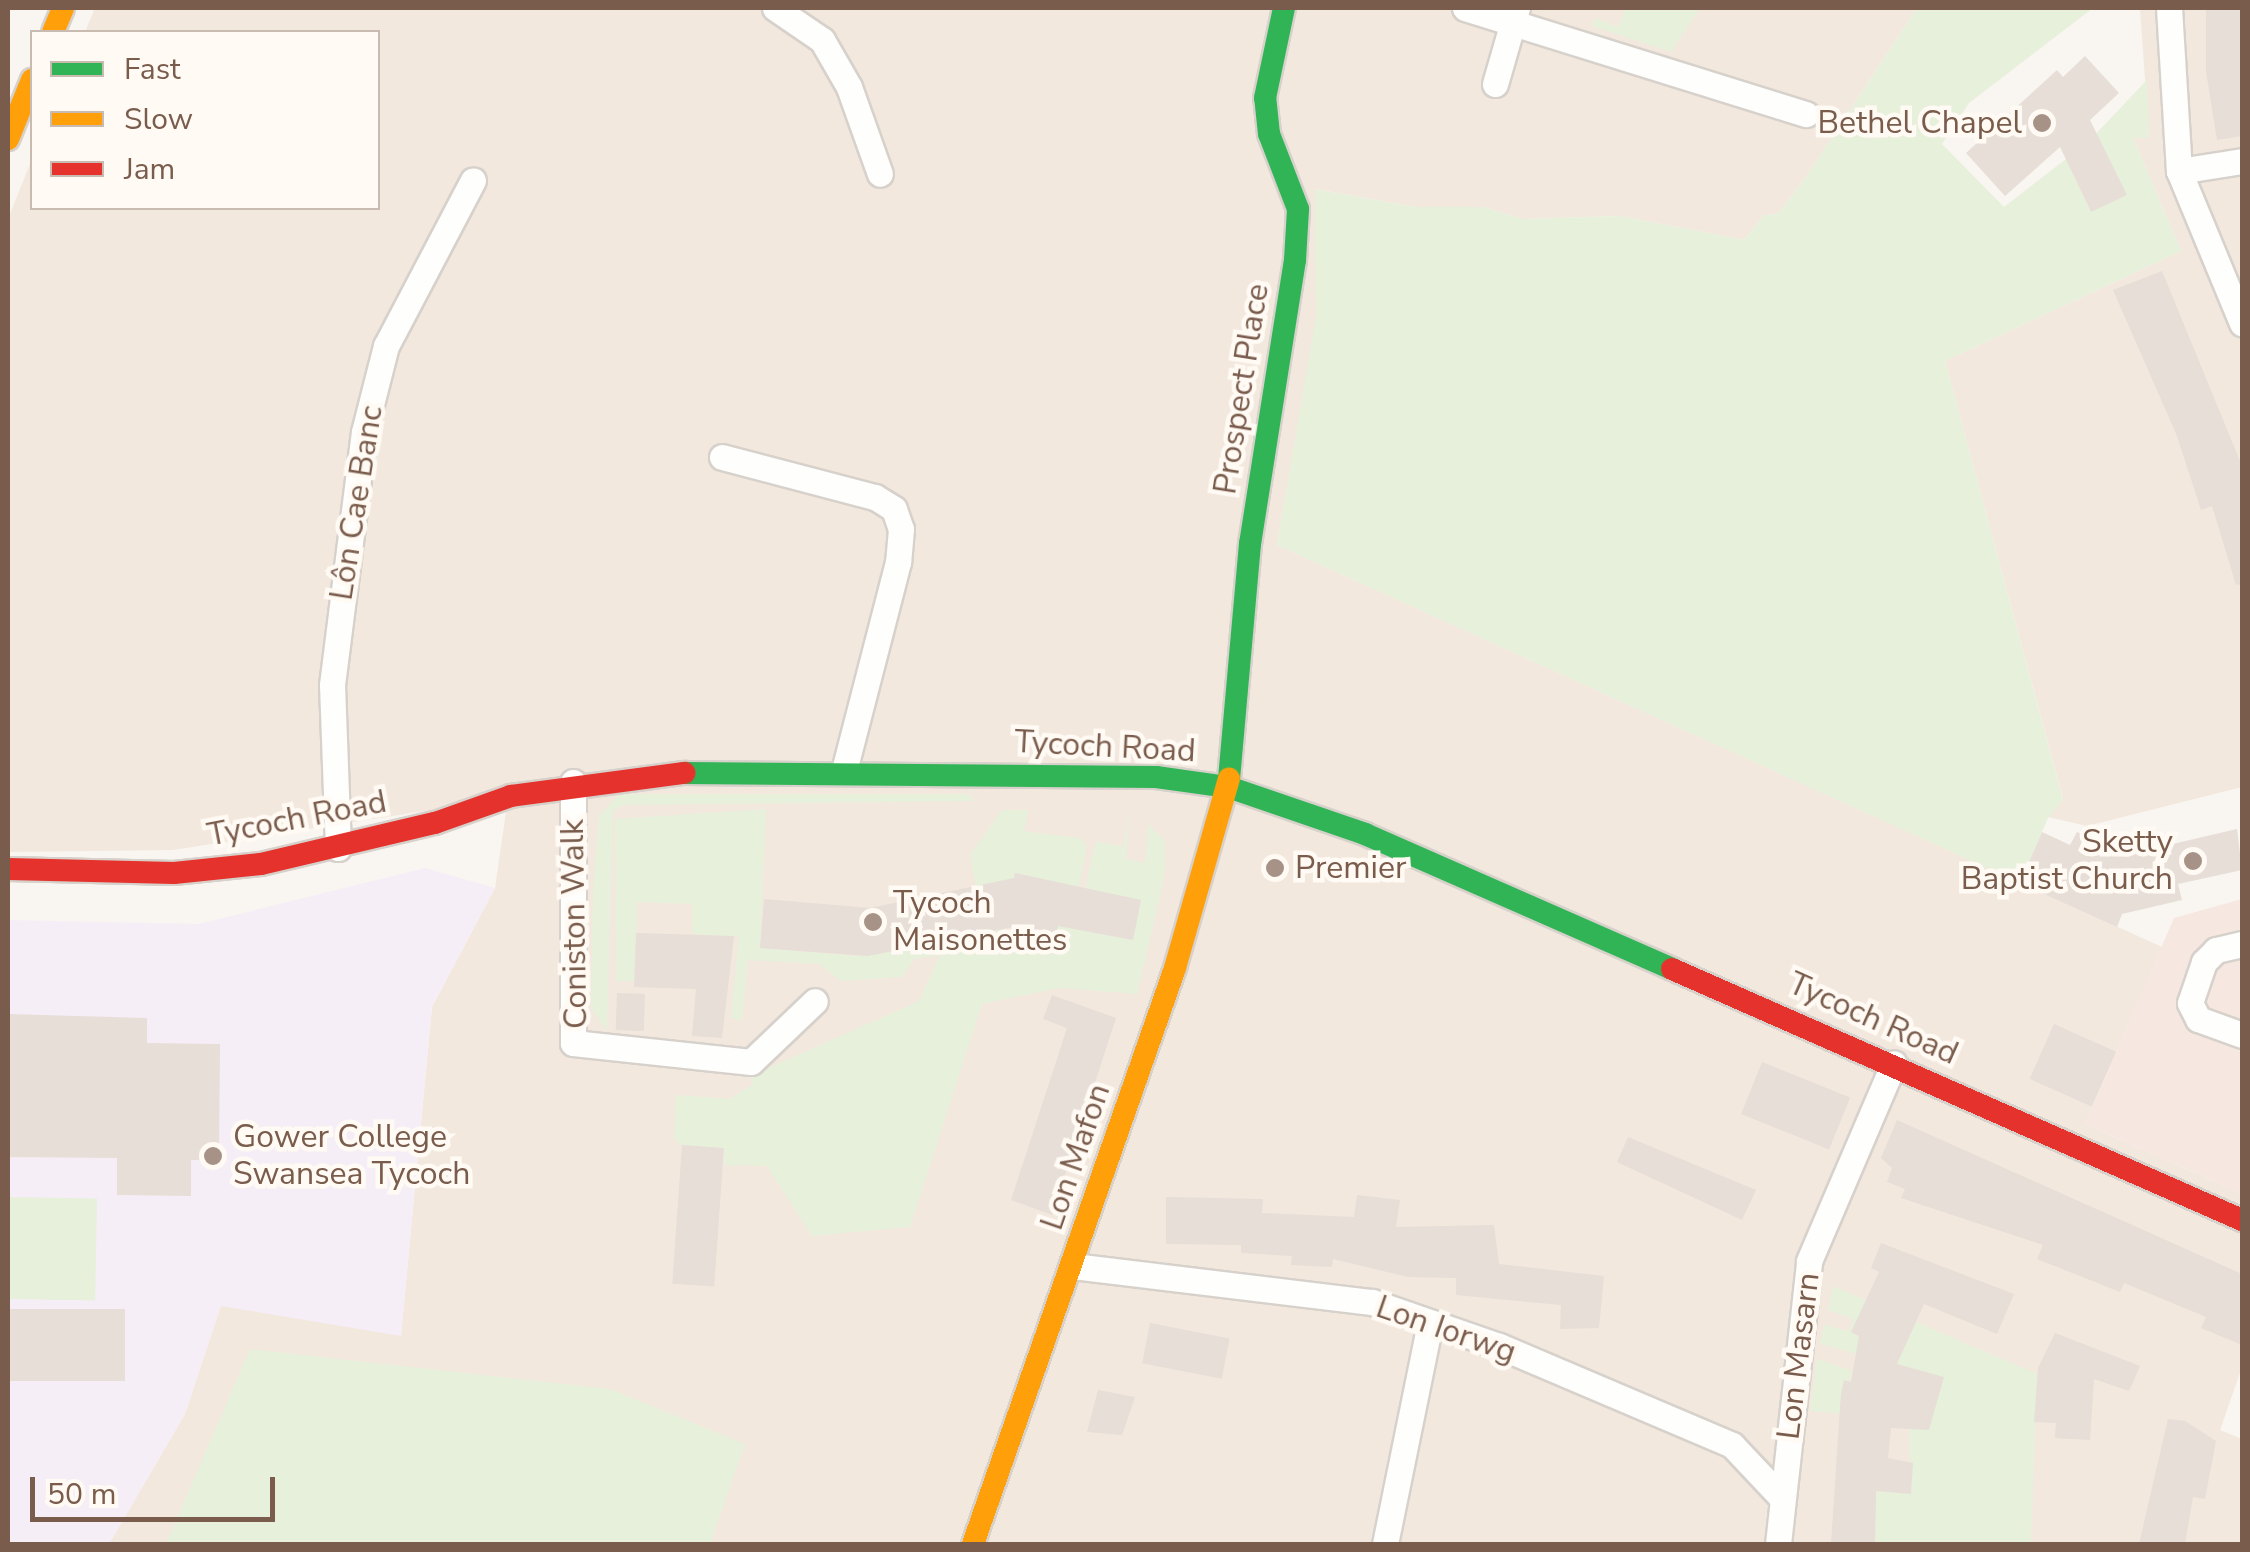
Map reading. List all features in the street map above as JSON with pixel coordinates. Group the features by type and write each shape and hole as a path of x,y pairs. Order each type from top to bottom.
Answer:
{"street":[{"path":"775,8 822,40 849,87 880,174"},
{"name":"Prospect Place","path":"1228,787 1248,564 1295,260 1298,210 1269,134 1265,98 1284,8"},
{"path":"1465,8 1515,14 1806,114"},
{"path":"2170,8 2180,171 2242,324"},
{"path":"1494,84 1515,14"},
{"path":"8,140 30,85"},
{"path":"2180,171 2242,161"},
{"name":"Lôn Cae Banc","path":"338,848 332,685 364,432 386,346 473,180"},
{"path":"722,458 875,496 894,508 901,529 898,562 844,771"},
{"name":"Tycoch Road","path":"8,869 174,874 338,848 573,782 844,771 1156,777 1228,787 1365,834 1894,1063 2242,1220"},
{"name":"Coniston Walk","path":"573,782 573,1043 751,1062 815,1001"},
{"name":"Lon Mafon","path":"973,1544 1175,968 1228,787"},
{"path":"2242,944 2216,950 2204,962 2190,1004 2198,1019 2242,1035"},
{"name":"Lon Masarn","path":"1778,1544 1809,1261 1894,1063"},
{"name":"Lon Iorwg","path":"1073,1266 1372,1302 1732,1445 1781,1497"},
{"path":"1384,1544 1430,1323"}],"shaded area":[{"path":"95,8 1917,8 1806,177 1778,214 1764,215 1744,240 1620,216 1522,219 1484,207 1415,207 1316,189 1317,317 1277,545 2162,947 2085,1124 2242,1194 2242,1367 2220,1430 2242,1439 2242,1544 109,1544 185,1414 221,1305 401,1335 432,1007 495,888 508,798 173,850 8,852 8,219 30,164 30,210 380,210 380,30 86,30"},
{"path":"2140,8 2242,8 2242,787 2087,826 2048,817 2063,799 1945,361 2181,251 2133,138 2149,137"},
{"name":"Gower College Swansea Tycoch","path":"425,868 495,888 432,1007 401,1336 221,1306 185,1414 109,1544 8,1544 8,920 199,924"},
{"path":"2242,899 2242,1194 2085,1124 2174,918"}],"green space":[{"path":"1626,8 1700,8 1671,52 1592,26 1595,18 1618,27"},
{"path":"1917,8 2093,8 1969,103 1942,144 2004,207 2088,142 2147,80 2149,138 2133,138 2181,251 1945,361 2063,800 2048,818 2020,883 1277,545 1316,317 1315,189 1415,207 1484,207 1522,219 1620,216 1744,240 1764,215 1778,214","holes":["2106,154 2126,195 2091,212 2071,170"]},
{"path":"620,794 969,794 974,801 623,805 613,811 607,1031 591,1008 593,891 599,815"},
{"path":"766,809 760,948 859,956 985,932 970,855 1002,810 1028,810 1024,831 1079,838 1087,845 1071,928 1132,940 1141,900 1085,889 1096,841 1123,847 1130,816 1126,859 1145,863 1148,824 1165,841 1164,879 1137,994 1059,988 982,1004 910,1227 812,1236 767,1166 724,1165 724,1148 682,1145 674,1139 676,1095 729,1099 752,1085 751,1076 919,1001 940,955 914,959 903,977 841,981 819,964 748,960 742,1020 731,1018 739,937 692,934 692,904 637,902 635,981 616,981 615,819","holes":["1015,873 1062,883 1054,941 1034,937 1030,952 1009,947 1012,934 1003,931"]},
{"path":"8,1197 97,1199 95,1301 8,1299"},
{"path":"1833,1286 2037,1374 2031,1544 1875,1544 1876,1491 1911,1493 1909,1419 1810,1411 1817,1359 1853,1371 1840,1403 1884,1411 1855,1353 1820,1344 1824,1325 1849,1331 1853,1319 1828,1310"},
{"path":"250,1349 610,1389 745,1444 710,1544 166,1544"}],"building":[{"path":"2206,8 2242,8 2242,136 2217,140 2206,71"},
{"name":"Bethel Chapel","path":"2085,56 2119,93 2090,120 2127,195 2091,212 2060,147 2005,196 1966,153 2057,70 2063,77"},
{"path":"2162,271 2242,466 2242,584 2236,585 2212,506 2201,510 2177,436 2113,290"},
{"path":"2237,829 2242,870 2178,884 2182,900 2122,914 2117,927 2020,883 2042,832 2070,845 2077,832 2111,847 2161,835 2164,846"},
{"path":"1015,873 1141,900 1133,940 1058,926 1054,941 1012,932 1013,927 868,956 760,948 764,899 870,908 1014,878"},
{"path":"636,933 734,936 722,1038 692,1036 696,989 634,987"},
{"path":"617,993 645,994 644,1031 616,1030"},
{"path":"1052,995 1116,1018 1052,1215 1011,1200 1067,1028 1043,1019"},
{"path":"8,1014 147,1018 147,1043 220,1044 219,1160 191,1160 191,1196 117,1195 117,1158 8,1157"},
{"path":"2054,1024 2116,1052 2092,1106 2030,1079"},
{"path":"1762,1062 1850,1098 1829,1150 1741,1114"},
{"path":"1897,1120 2242,1274 2242,1345 2201,1328 2206,1317 2124,1283 2120,1292 2037,1259 2043,1245 1901,1198 1905,1189 1887,1182 1892,1168 1881,1158"},
{"path":"1628,1137 1756,1190 1742,1220 1617,1162"},
{"path":"682,1145 724,1148 714,1287 672,1284"},
{"path":"1357,1195 1400,1200 1396,1227 1494,1225 1499,1264 1604,1276 1599,1328 1560,1329 1561,1305 1456,1295 1456,1278 1408,1277 1333,1259 1332,1267 1291,1265 1292,1256 1241,1253 1241,1245 1166,1244 1166,1197 1263,1199 1262,1213 1354,1217"},
{"path":"1881,1243 2014,1294 1997,1334 1924,1304 1897,1364 1944,1377 1929,1430 1891,1428 1888,1458 1913,1463 1911,1494 1876,1491 1875,1544 1831,1544 1841,1393 1844,1380 1851,1382 1859,1336 1851,1332 1879,1272 1871,1268"},
{"path":"8,1309 125,1309 125,1381 8,1381"},
{"path":"1150,1323 1230,1338 1222,1379 1142,1363"},
{"path":"2055,1333 2140,1366 2129,1391 2094,1379 2090,1440 2055,1438 2056,1423 2034,1422 2038,1368"},
{"path":"1098,1390 1135,1397 1122,1435 1087,1432"},
{"path":"2168,1419 2185,1421 2216,1441 2205,1499 2193,1497 2185,1544 2139,1544"}],"traffic: fast":[{"path":"1229,779 1250,544 1295,260 1298,209 1269,134 1265,98 1284,8"},
{"path":"684,773 1156,777 1228,787 1365,834 1672,969"}],"traffic: slow":[{"path":"54,30 63,8"},
{"path":"8,139 30,85"},
{"path":"973,1544 1175,968 1229,779"}],"traffic: jam":[{"path":"8,869 174,873 261,864 435,823 511,796 684,773"},
{"path":"1672,969 2242,1220"}],"place":[{"name":"Bethel Chapel","path":"2042,123"},
{"name":"Sketty Baptist Church","path":"2193,861"},
{"name":"Premier","path":"1275,868"},
{"name":"Tycoch Maisonettes","path":"873,922"},
{"name":"Gower College Swansea Tycoch","path":"213,1156"}]}
